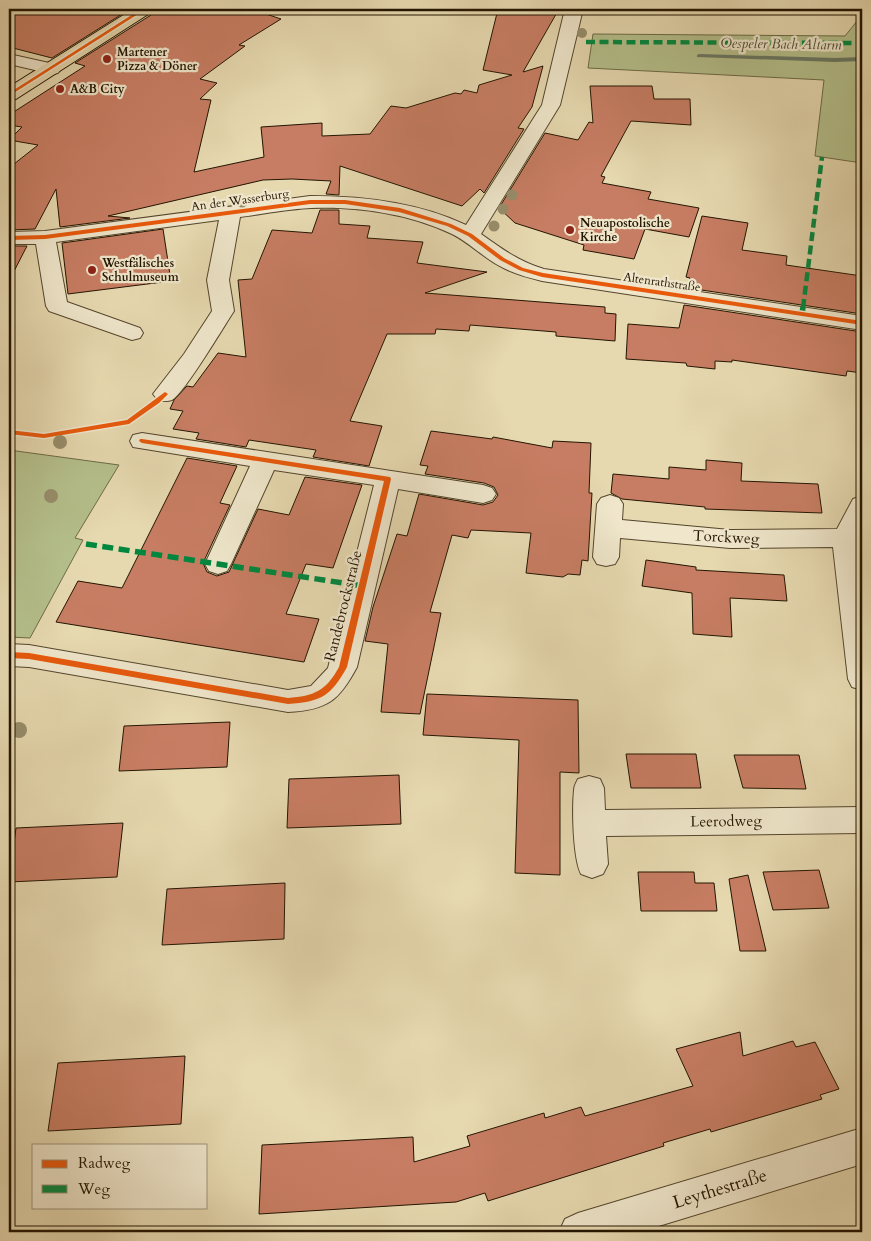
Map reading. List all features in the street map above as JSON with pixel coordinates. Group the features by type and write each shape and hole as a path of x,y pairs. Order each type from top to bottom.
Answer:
{"main road":[{"path":"12,90 52,68 144,9"}],"street":[{"path":"470,235 551,105 574,9"},
{"path":"9,59 52,68"},
{"name":"An der Wasserburg","path":"9,238 45,237 310,202 370,204 428,218 470,235"},
{"path":"165,394 193,358 223,311 218,280 230,214"},
{"name":"Altenrathstraße","path":"470,235 521,269 542,276 862,323"},
{"path":"45,237 57,306 132,333"},
{"path":"142,441 483,494"},
{"path":"218,564 265,461"},
{"name":"Randebrockstraße","path":"9,655 29,656 288,701 308,700 323,694 336,681 343,666 388,479"},
{"path":"862,505 845,538 862,679"},
{"name":"Torckweg","path":"606,557 609,516 730,539 845,538"},
{"path":"589,788 592,864"},
{"name":"Leerodweg","path":"590,823 862,820"},
{"name":"Leythestraße","path":"578,1232 862,1146"}],"green space":[{"path":"862,15 862,163 815,156 824,80 588,68 593,34 845,36"},
{"path":"9,450 119,465 75,538 83,540 30,638 9,637"}],"building":[{"path":"9,9 130,9 52,58 9,47"},
{"path":"155,9 251,9 281,19 239,45 245,46 200,79 217,83 200,99 211,100 194,172 264,157 261,127 322,123 322,136 370,134 391,106 406,108 455,93 461,94 464,90 477,93 479,85 512,75 483,70 498,9 559,9 523,72 543,66 532,107 518,128 524,129 484,193 480,189 462,206 340,166 339,195 326,194 331,181 263,180 108,216 130,218 60,227 56,189 35,229 9,230 9,168 38,145 9,140 22,127 9,125 9,115 85,66 75,63 151,15"},
{"path":"590,86 652,86 654,99 690,99 691,125 631,121 601,176 605,177 602,183 651,192 648,199 699,208 689,237 645,229 634,259 583,250 584,245 515,223 499,208 545,133 578,140 589,122 593,123"},
{"path":"320,210 339,210 339,224 370,226 367,238 423,242 417,263 487,272 425,293 605,307 605,313 616,314 615,341 556,336 556,332 470,325 469,331 436,329 435,334 387,334 350,421 382,426 369,466 313,457 316,450 249,440 246,447 196,439 199,433 173,429 183,411 170,409 174,400 187,386 193,387 218,353 246,357 238,280 252,279 272,230 312,233"},
{"path":"702,216 748,223 742,250 787,256 786,265 862,276 862,314 688,288 690,278 686,277"},
{"path":"163,229 171,281 68,294 62,243"},
{"path":"9,246 27,246 9,281"},
{"path":"684,305 862,332 862,373 847,371 846,376 732,360 732,362 715,361 715,369 687,366 686,363 626,359 628,324 679,328"},
{"path":"431,431 492,439 493,437 552,448 553,441 591,443 589,493 592,493 588,561 582,560 580,575 568,574 563,577 526,573 531,533 471,530 468,538 452,535 430,612 441,613 420,714 381,712 388,644 365,641 373,607 397,534 407,536 419,494 483,505 493,502 498,495 494,487 484,483 425,474 428,466 420,465"},
{"path":"187,458 237,466 220,503 230,505 203,563 207,572 217,576 229,572 258,509 289,515 305,477 362,485 333,568 306,564 286,614 319,619 304,662 56,622 78,581 122,588"},
{"path":"706,460 742,463 741,481 818,484 822,513 705,509 705,507 622,499 611,493 613,474 669,479 669,467 706,470"},
{"path":"646,560 696,567 696,570 784,575 787,601 730,598 732,637 693,634 692,593 642,586"},
{"path":"427,694 578,700 579,773 560,772 560,875 515,873 519,740 423,735"},
{"path":"230,722 227,767 119,771 124,726"},
{"path":"626,754 696,754 701,788 631,788"},
{"path":"734,755 799,755 806,789 743,788"},
{"path":"399,775 401,824 287,828 289,779"},
{"path":"123,823 117,877 9,882 16,828"},
{"path":"819,870 829,908 773,910 763,872"},
{"path":"638,872 694,872 695,883 714,883 717,911 641,911"},
{"path":"748,875 766,951 740,951 729,879"},
{"path":"285,883 284,939 162,945 167,889"},
{"path":"740,1032 743,1056 793,1041 796,1047 815,1042 839,1089 820,1095 822,1099 711,1132 710,1129 663,1143 664,1146 488,1201 485,1193 456,1202 259,1214 262,1145 413,1137 414,1162 470,1146 467,1136 544,1113 545,1118 581,1107 585,1116 693,1086 676,1049"},
{"path":"185,1056 181,1124 48,1131 58,1063"}],"waterway":[{"name":"Oespeler Bach Altarm","path":"699,56 862,59"}],"marked path":[{"path":"586,42 862,43"},
{"path":"802,314 822,157"},
{"path":"86,544 363,586"}],"cycle path":[{"path":"9,95 144,9"},
{"path":"9,238 45,237 310,202 345,202 400,210 449,225 470,235 502,259 521,269 542,275 862,323"},
{"path":"9,432 44,436 129,422 165,394"},
{"path":"9,655 29,656 288,701 307,699 322,694 333,684 338,676 343,667 388,479 142,441"}],"place":[{"name":"Martener Pizza & Döner","path":"107,59"},
{"name":"A&B City","path":"60,89"},
{"name":"Neuapostolische Kirche","path":"570,230"},
{"name":"Westfälisches Schulmuseum","path":"92,270"}]}
